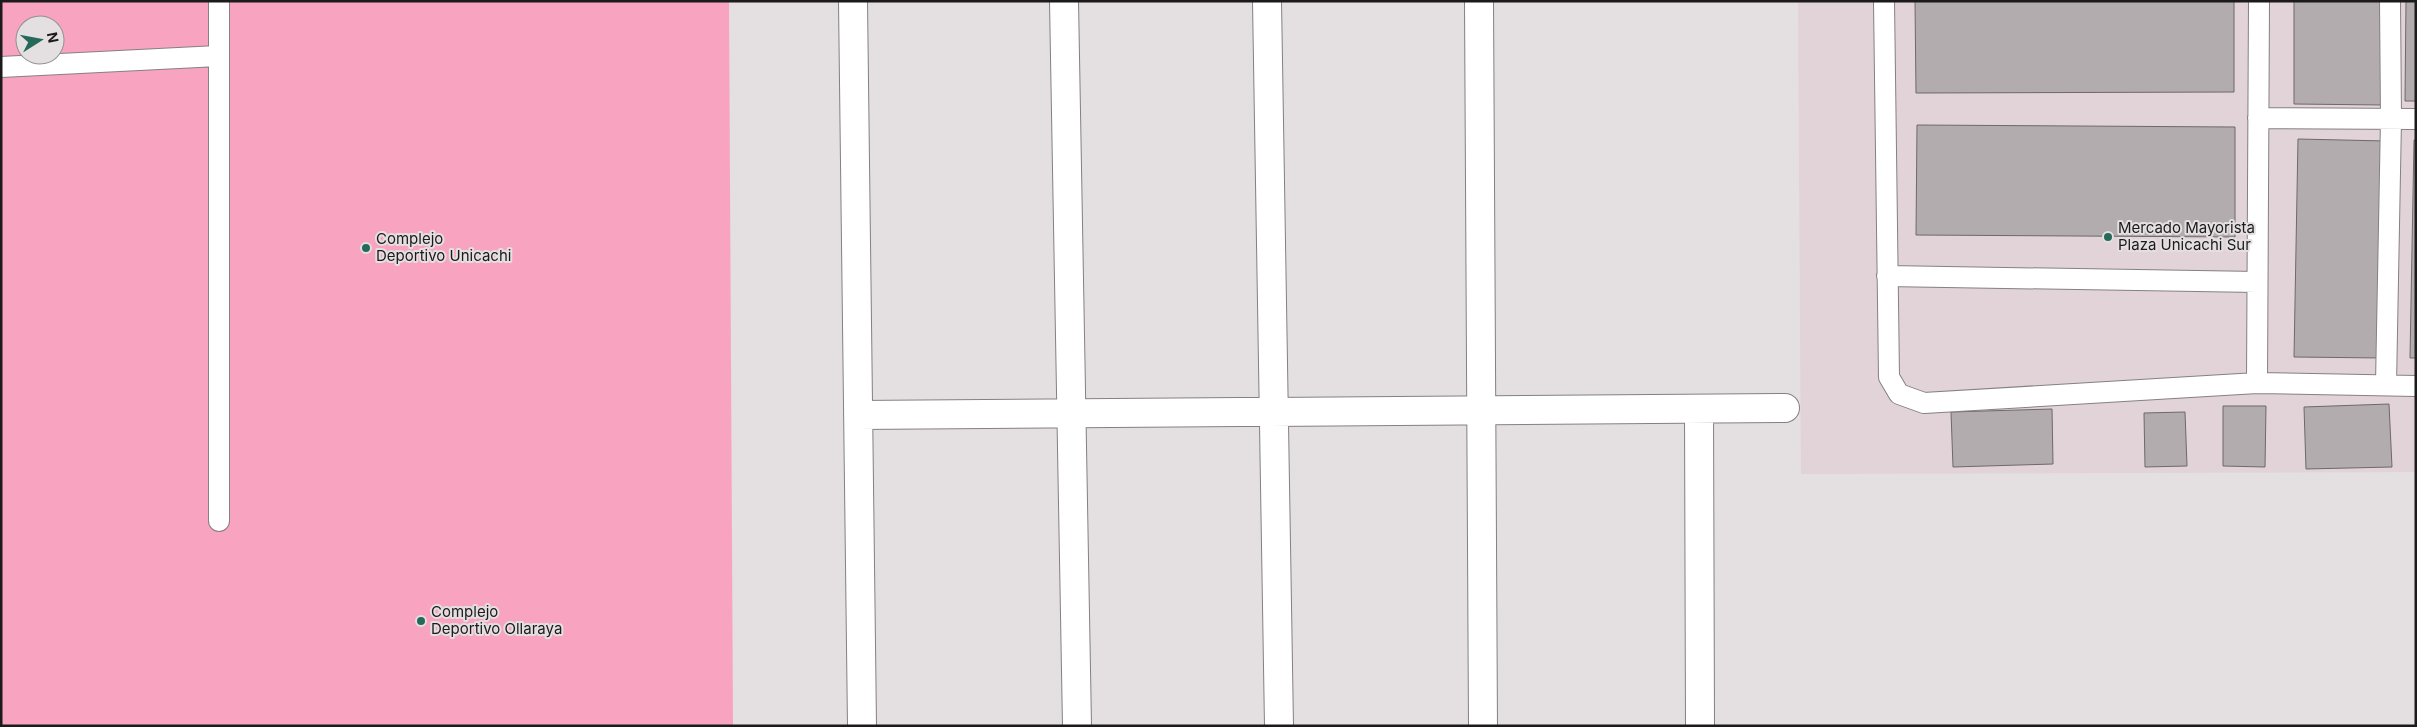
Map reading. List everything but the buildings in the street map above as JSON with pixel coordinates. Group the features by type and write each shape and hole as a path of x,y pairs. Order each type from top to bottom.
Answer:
{"street":[{"path":"853,1 862,726"},
{"path":"1064,1 1077,726"},
{"path":"1266,1 1279,726"},
{"path":"1479,1 1483,726"},
{"path":"858,415 1785,408"},
{"path":"1699,409 1700,726"}],"lane":[{"path":"219,1 219,522"},
{"path":"1884,1 1889,377 1899,394 1924,403 2257,384 2416,386"},
{"path":"2257,384 2258,1"},
{"path":"2386,386 2391,120 2390,1"},
{"path":"1,67 218,56"},
{"path":"2258,118 2416,119"},
{"path":"1887,276 2257,282"}],"shaded area":[{"name":"Complejo Deportivo Unicachi","path":"1,1 729,1 733,726 1,726"},
{"name":"Mercado Mayorista Plaza Unicachi Sur","path":"1798,1 2416,1 2416,472 1801,474"}],"place":[{"name":"Mercado Mayorista Plaza Unicachi Sur","path":"2108,237"},
{"name":"Complejo Deportivo Unicachi","path":"366,248"},
{"name":"Complejo Deportivo Ollaraya","path":"421,621"}]}
